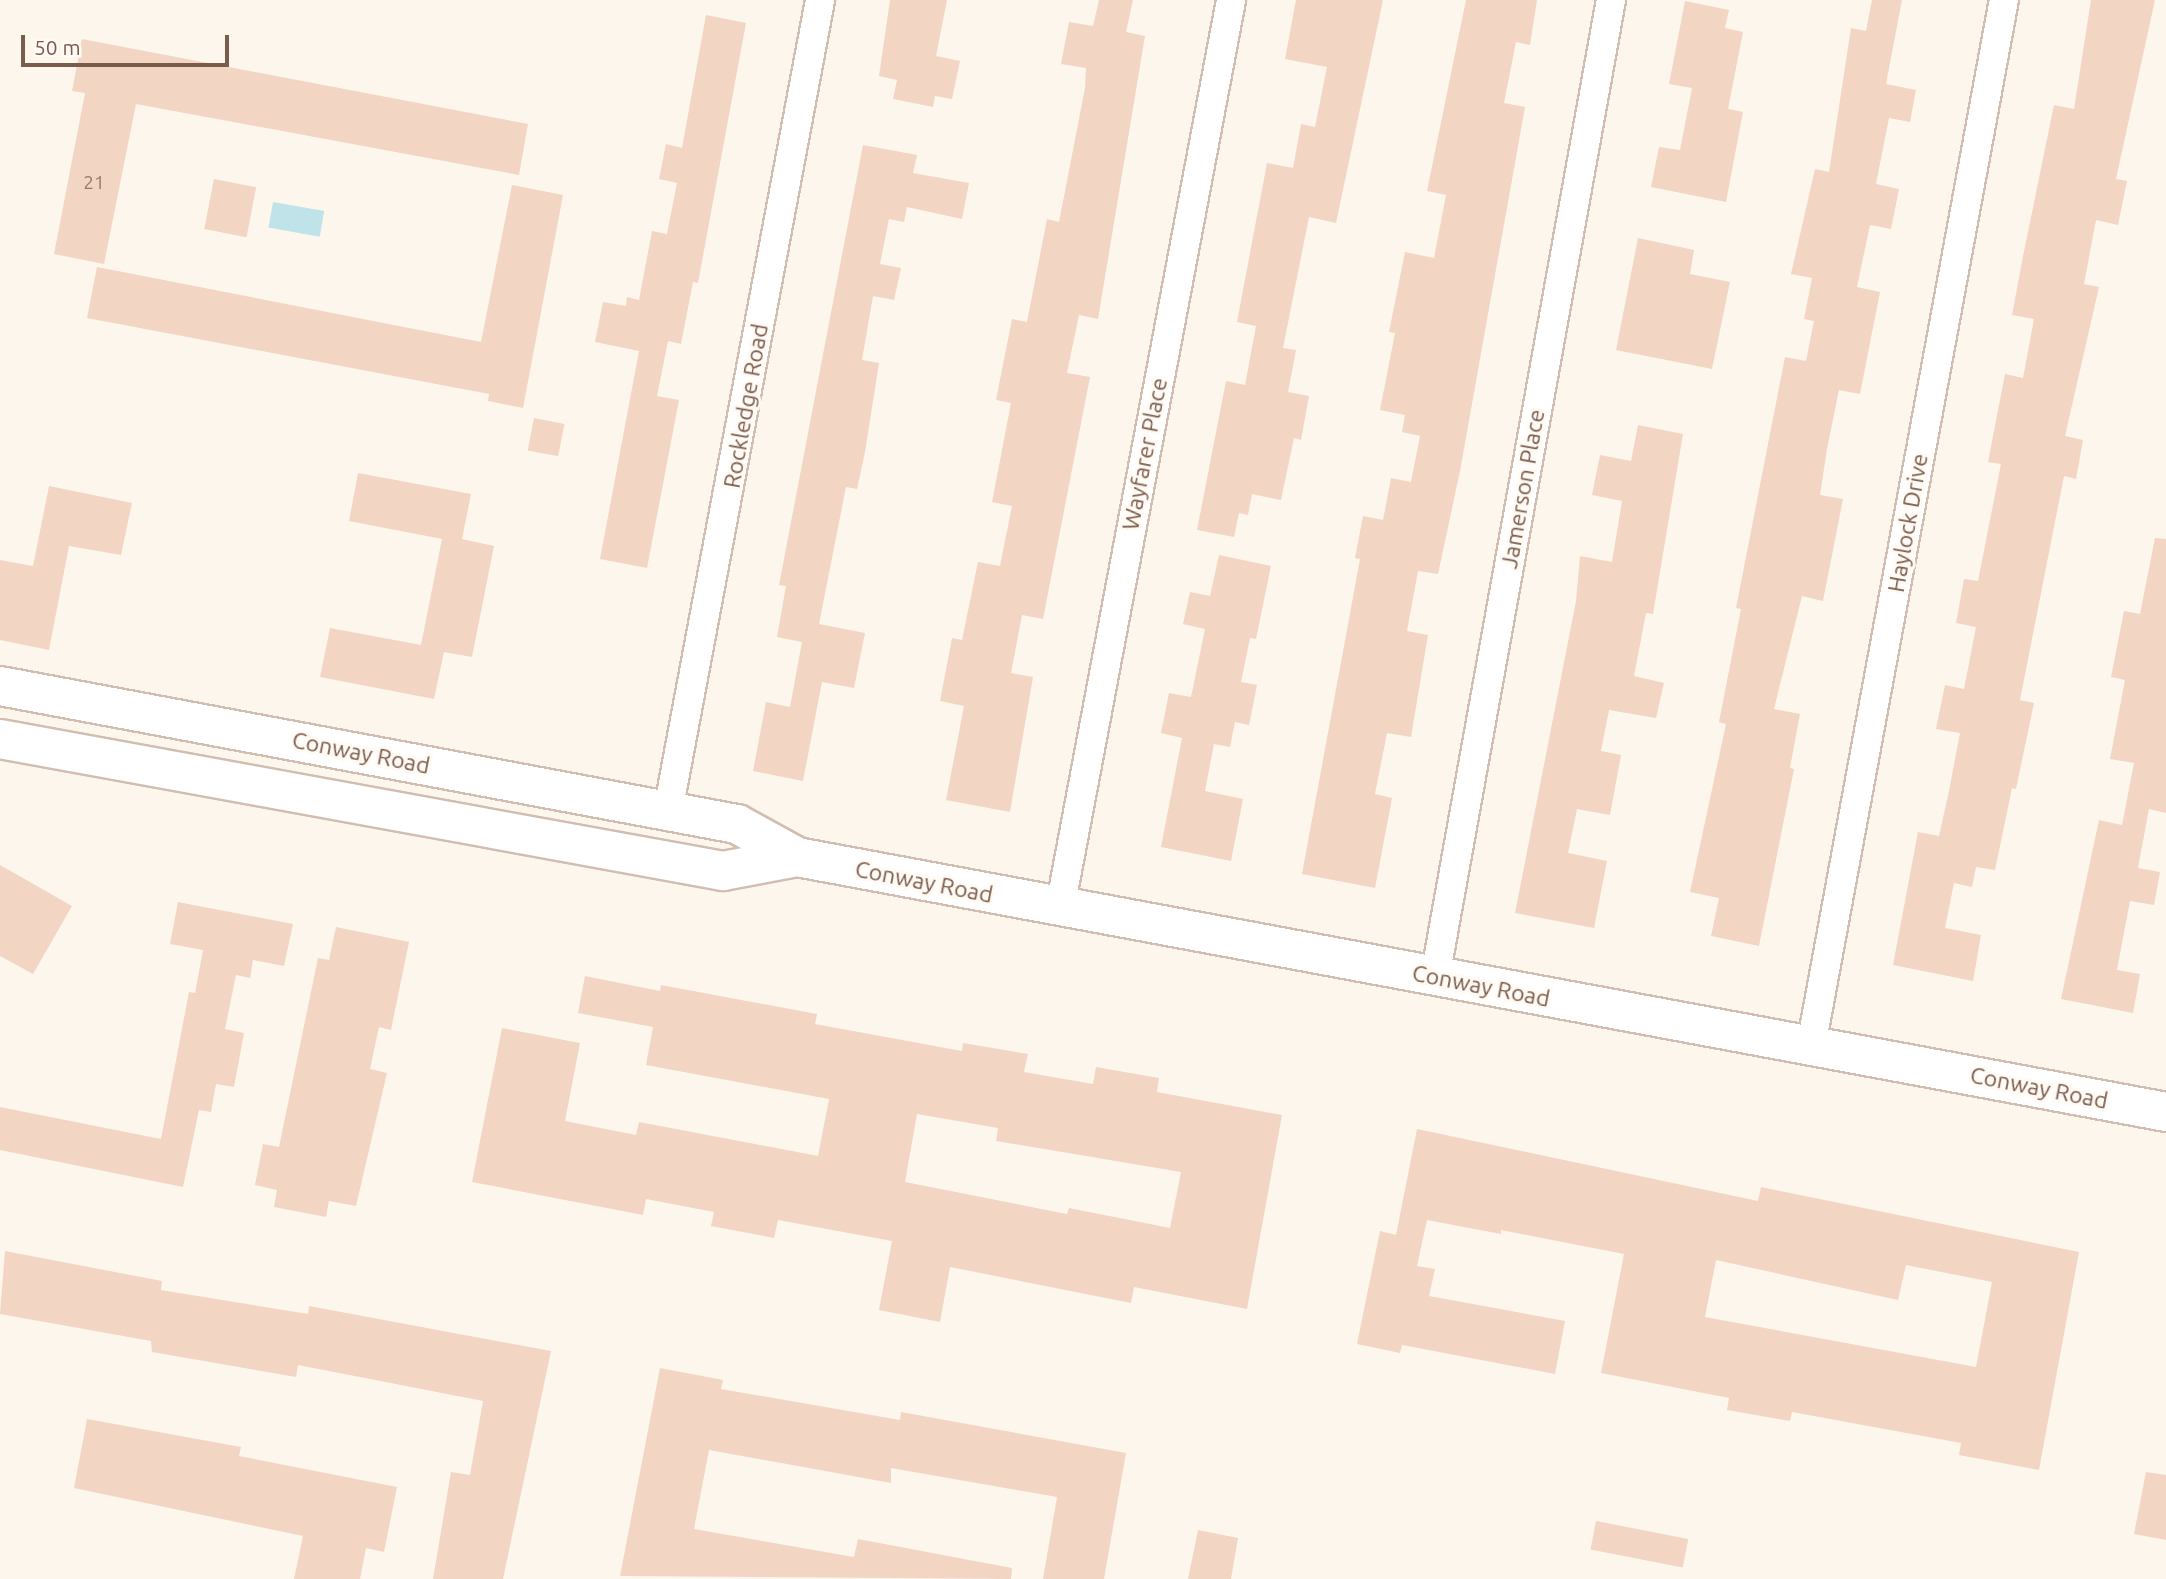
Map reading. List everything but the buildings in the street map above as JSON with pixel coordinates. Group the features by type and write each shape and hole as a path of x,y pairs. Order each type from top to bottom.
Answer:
{"main road":[{"name":"Conway Road","path":"0,686 737,824 797,857 2166,1112"},
{"name":"Conway Road","path":"0,739 723,871 797,857"}],"street":[{"name":"Rockledge Road","path":"668,811 820,0"},
{"name":"Wayfarer Place","path":"1060,908 1231,0"},
{"name":"Jamerson Place","path":"1435,977 1611,0"},
{"name":"Haylock Drive","path":"1811,1046 2004,0"}],"water":[{"path":"273,202 324,211 320,237 268,228"}]}
